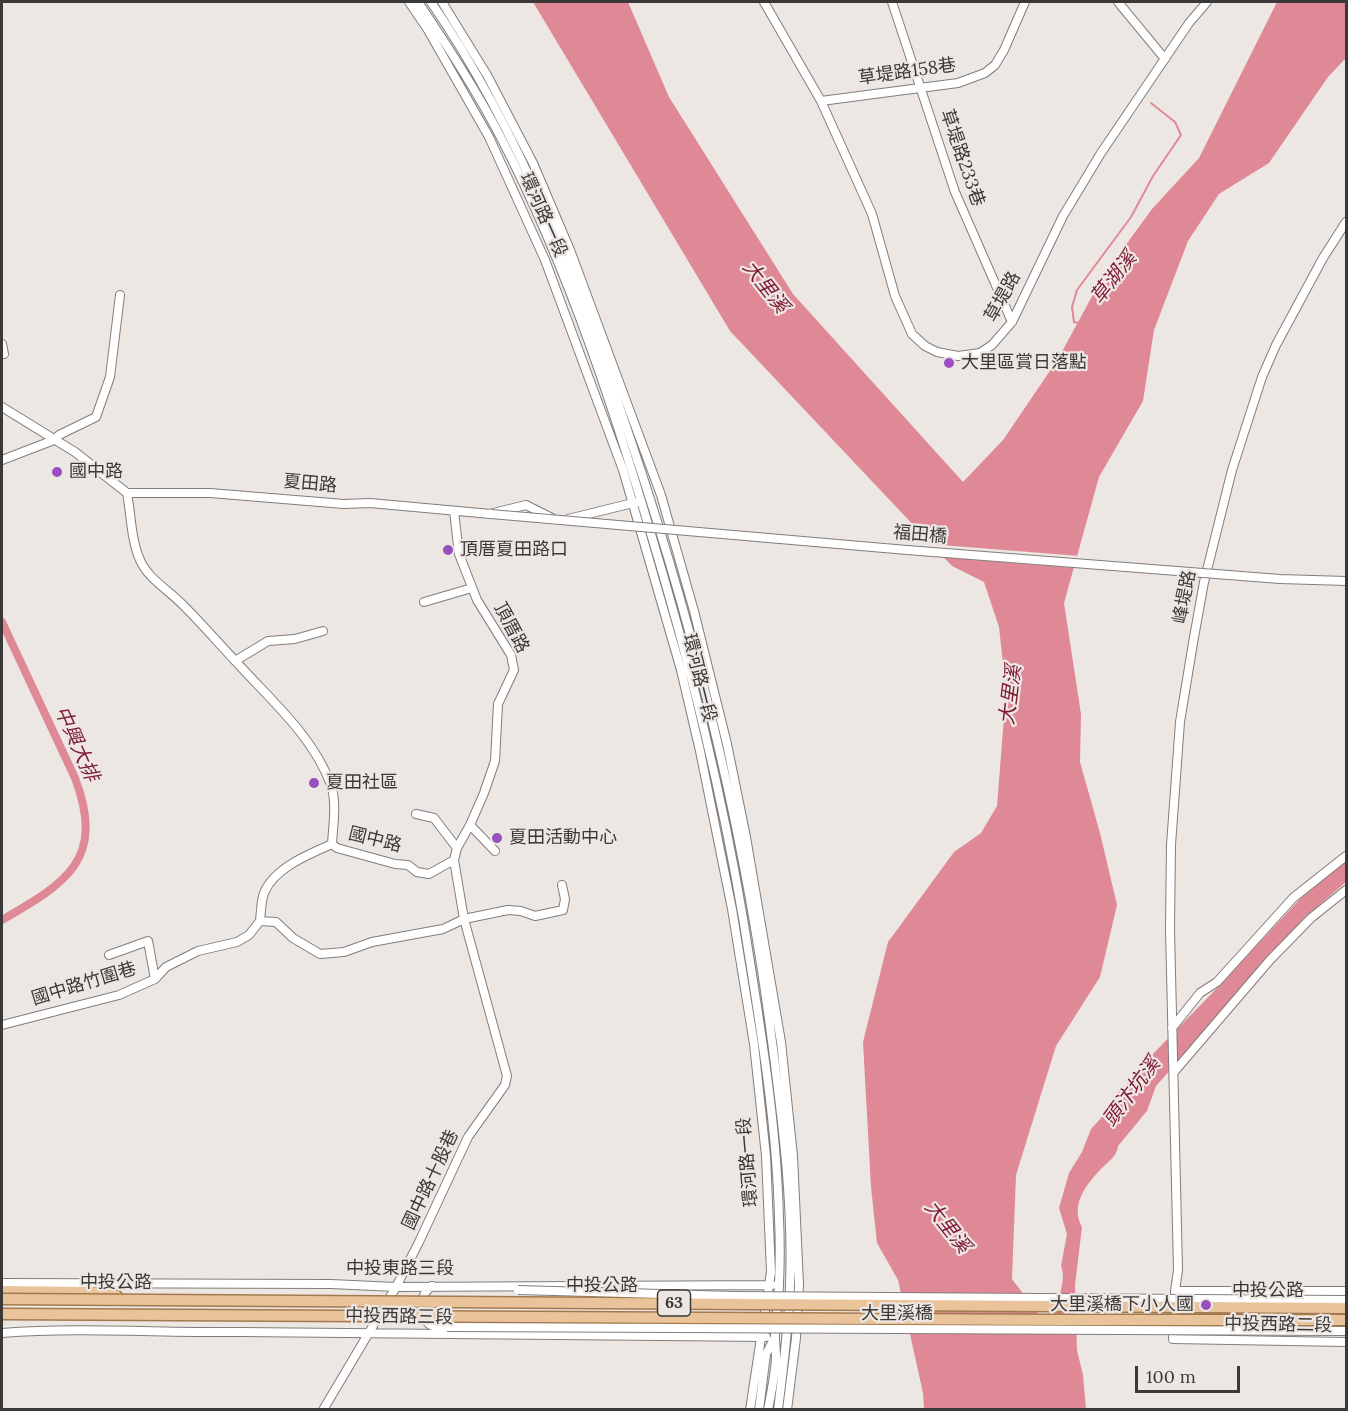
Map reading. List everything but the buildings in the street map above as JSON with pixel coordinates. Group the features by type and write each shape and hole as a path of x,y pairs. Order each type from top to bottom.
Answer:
{"main road":[{"path":"2,1291 90,1292 138,1300"},
{"name":"中投公路","path":"2,1299 1346,1309"},
{"name":"中投公路","path":"2,1314 1061,1320 1346,1309"}],"street":[{"name":"環河路一段","path":"409,2 462,88 489,137 524,210 677,588 713,726 737,838 760,960 786,1165 795,1285 778,1410"},
{"name":"環河路一段","path":"418,2 493,123 531,201 575,306 642,501 700,751 732,909 754,1044 766,1156 771,1272 750,1410"},
{"name":"環河路一段","path":"431,2 488,97 545,212 600,349 687,656 711,753 746,933 763,1046 774,1143 779,1216 779,1285 775,1337 776,1357 768,1410"},
{"name":"環河路一段","path":"442,2 487,75 533,162 570,250 661,495 694,611 727,744 757,899 781,1042 792,1156 796,1338 787,1410"},
{"name":"草堤路","path":"764,2 821,100 872,214 895,296 912,334 925,346 948,355 980,353 992,345 1012,322 1063,216 1101,153 1189,23 1208,2"},
{"name":"草堤路233巷","path":"892,2 955,192 1012,322"},
{"name":"草堤路158巷","path":"821,100 958,83 984,73 995,65 1004,50 1025,2"},
{"path":"1118,2 1165,59"},
{"name":"峰堤路","path":"1172,1028 1170,887 1174,800 1180,722 1204,582 1232,471 1262,377 1276,345 1323,258 1347,222"},
{"path":"2,460 54,440 66,431 96,417 110,377 120,295"},
{"path":"2,407 75,452 127,493"},
{"name":"夏田路","path":"127,493 210,493 344,504 370,503 489,514"},
{"name":"國中路","path":"127,493 135,545 140,561 285,715 320,762 332,786 334,805 332,844 337,848 367,857 408,865 417,872 429,874 454,860"},
{"path":"489,514 525,505 551,518 571,519 661,495"},
{"name":"頂厝路","path":"454,511 459,554 477,600 511,655 514,670 498,704 495,761 470,825 456,848 454,860"},
{"name":"福田橋","path":"489,514 907,550 1280,579 1347,581"},
{"path":"424,602 472,588"},
{"path":"235,662 268,641 296,639 323,631"},
{"path":"416,814 434,818 456,848"},
{"path":"470,825 495,851"},
{"path":"332,844 302,857 269,883 263,894 260,921 276,922 293,938 320,954 344,952 372,942 443,929 464,919 508,910 521,911 535,916 563,910 565,899 562,885"},
{"path":"1347,856 1293,898 1217,982 1200,993 1172,1028 1178,1260 1175,1291 1347,1292"},
{"path":"454,860 464,919"},
{"path":"1174,1072 1270,960 1311,918 1347,890"},
{"name":"國中路十股巷","path":"323,1410 396,1287 468,1137 505,1085 506,1069 464,919"},
{"name":"國中路竹圍巷","path":"2,1024 119,995 155,979 166,967 198,951 237,942 249,935 260,921"},
{"path":"109,955 148,941 155,979"},
{"name":"中投東路三段","path":"2,1283 331,1284 396,1287 795,1285"},
{"name":"大里溪橋","path":"481,1285 518,1290 734,1296 1346,1309"},
{"path":"432,1286 423,1295 421,1304 423,1316 428,1323 436,1327 447,1328"},
{"name":"中投西路二段","path":"1175,1291 1173,1339 1347,1342"},
{"name":"大里溪橋","path":"416,1333 447,1328 1347,1331"},
{"name":"中投西路三段","path":"2,1333 85,1329 796,1338"},
{"name":"環河路一段","path":"759,1410 766,1354 775,1337"}],"water":[{"path":"533,2 628,2 669,97 793,294 963,482 1003,440 1058,359 1103,276 1152,209 1199,158 1277,2 1346,2 1346,58 1328,77 1269,163 1219,194 1188,241 1154,330 1143,401 1099,477 1064,603 1081,714 1080,762 1117,905 1100,977 1056,1046 1016,1175 1012,1279 1047,1325 1063,1280 1061,1266 1067,1234 1059,1208 1069,1173 1082,1152 1091,1129 1102,1117 1118,1092 1300,899 1346,861 1346,882 1305,917 1253,973 1230,1003 1156,1086 1147,1111 1081,1195 1078,1211 1082,1227 1075,1285 1077,1350 1083,1375 1086,1409 924,1409 923,1393 898,1280 877,1243 871,1187 863,1042 888,942 954,852 981,833 997,806 1006,691 999,627 984,582 952,566 730,331"}],"pier":[{"path":"928,544 1080,556 1077,568 940,557"}],"waterway":[{"name":"草湖溪","path":"1079,323 1074,322 1072,307 1077,290 1131,217 1153,176 1181,135 1175,122 1151,103"},
{"name":"中興大排","path":"2,622 75,778 83,806 86,830 82,849 74,866 61,880 45,894 2,920"}],"place":[{"name":"大里區賞日落點","path":"949,363"},
{"name":"國中路","path":"57,472"},
{"name":"頂厝夏田路口","path":"448,550"},
{"name":"夏田社區","path":"314,783"},
{"name":"夏田活動中心","path":"497,838"},
{"name":"大里溪橋下小人國","path":"1206,1305"}],"water label":[{"name":"大里溪","path":"765,287"},
{"name":"大里溪","path":"1011,695"},
{"name":"頭汴坑溪","path":"1132,1092"},
{"name":"大里溪","path":"947,1227"}]}
